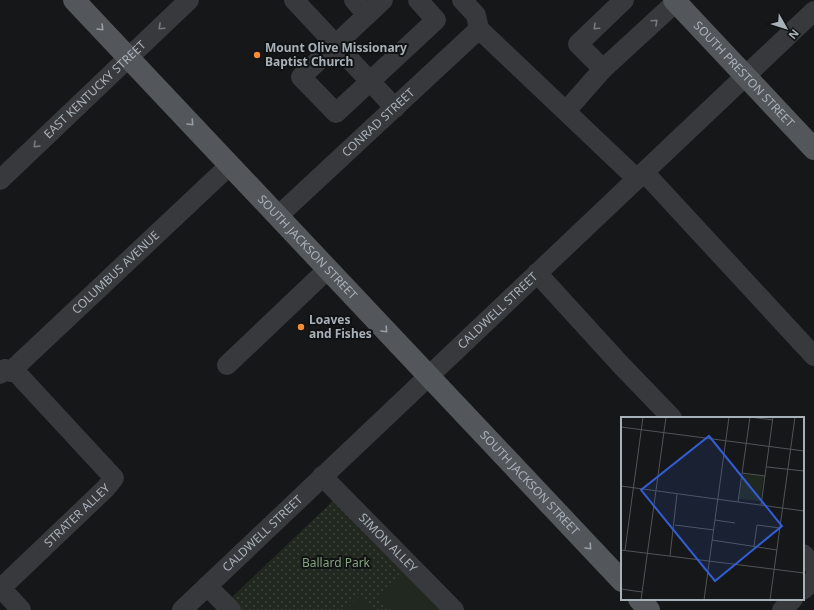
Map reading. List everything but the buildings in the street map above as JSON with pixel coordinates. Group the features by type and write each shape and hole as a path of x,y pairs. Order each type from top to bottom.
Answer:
{"main road":[{"name":"SOUTH JACKSON STREET","path":"74,0 621,580"},
{"name":"SOUTH PRESTON STREET","path":"675,1 814,149"},
{"path":"640,600 649,610"}],"street":[{"name":"EAST KENTUCKY STREET","path":"0,180 189,0"},
{"path":"294,0 395,108"},
{"path":"354,0 367,15"},
{"path":"383,0 301,77 336,113 436,20 418,0"},
{"path":"462,0 476,15 479,29 566,111 640,175 814,356"},
{"path":"603,69 578,44 624,0"},
{"path":"566,111 603,69 675,1"},
{"name":"CALDWELL STREET","path":"182,610 814,11"},
{"name":"CONRAD STREET","path":"278,216 479,29"},
{"name":"COLUMBUS AVENUE","path":"6,371 230,165"},
{"path":"227,366 328,269"},
{"path":"537,273 620,364 671,417"},
{"name":"STRATER ALLEY","path":"0,588 106,488 114,478 6,371"},
{"name":"SIMON ALLEY","path":"322,476 454,610"},
{"path":"804,555 814,566"},
{"path":"804,589 814,580"},
{"path":"207,586 231,610"},
{"path":"0,588 21,610"},
{"path":"782,610 793,600"}],"green space":[{"name":"Ballard Park","path":"337,497 445,610 242,610 231,598"},
{"path":"403,571 440,610 391,610 377,596"},
{"path":"361,595 376,610 345,610"}],"place":[{"name":"Mount Olive Missionary Baptist Church","path":"257,55"},
{"name":"Loaves and Fishes","path":"301,327"}]}
